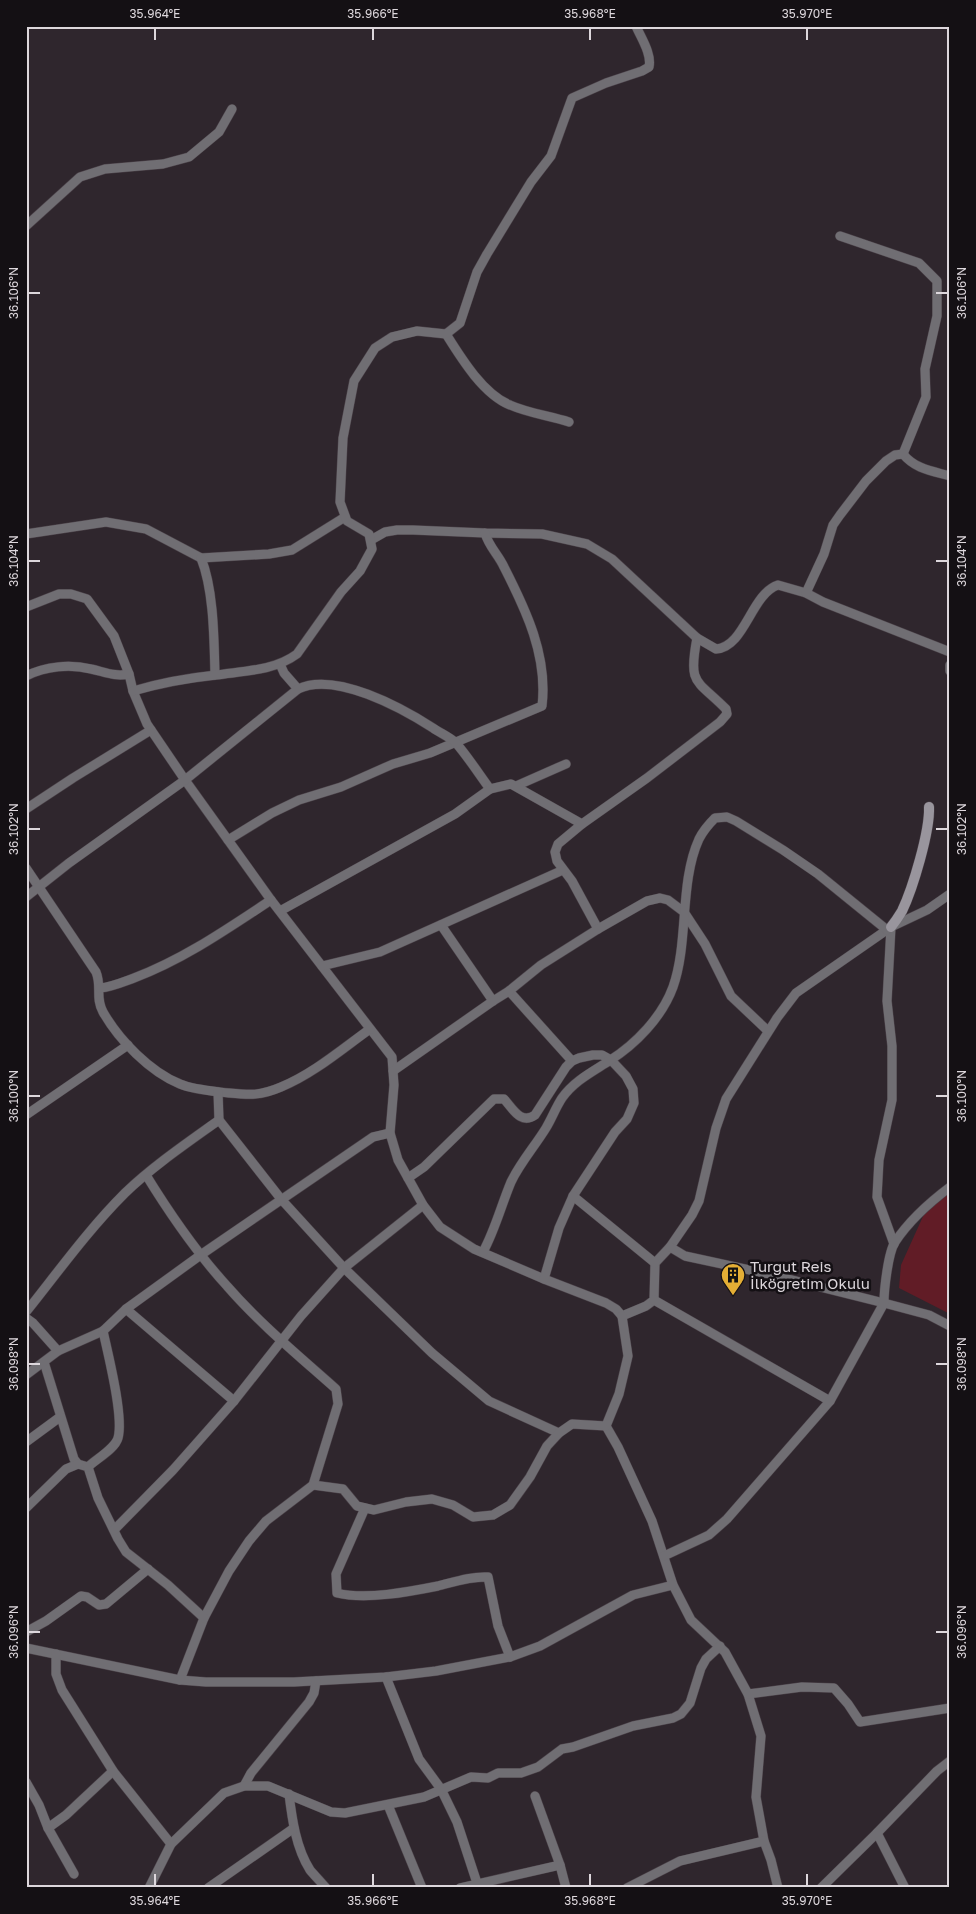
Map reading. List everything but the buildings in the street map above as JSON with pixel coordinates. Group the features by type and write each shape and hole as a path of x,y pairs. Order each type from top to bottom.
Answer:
{"street":[{"path":"133,691 280,664 297,654 342,592 360,571 370,555 371,540 364,530 347,521 340,502 343,438 354,381 375,348 392,337 417,331 446,334 460,323 477,272 531,182 551,156 572,98 606,83 642,72 649,67 649,55 636,26"},
{"path":"26,226 80,177 105,169 163,164 189,157 219,132 232,109"},
{"path":"840,236 919,263 937,282 937,316 926,368 926,397 903,454"},
{"path":"446,334 462,360 496,397 510,405 569,422"},
{"path":"903,454 910,463 950,476"},
{"path":"806,593 824,554 833,526 840,515 866,481 886,461 895,455 903,454"},
{"path":"26,534 106,522 146,529 202,558 268,554 292,550 345,517"},
{"path":"371,540 385,532 397,530 486,534 542,534 595,548 612,558 697,638 716,649 724,648 736,635 766,591 778,585 806,593 823,602 950,652"},
{"path":"228,840 272,813 299,800 328,792 379,769 430,753 542,706 544,691 537,642 513,584 502,561 490,547 486,534"},
{"path":"202,558 206,571 213,623 215,675"},
{"path":"26,607 59,594 71,594 87,599 114,636 129,674 133,691 151,730 271,900 392,1057 394,1085 390,1133 398,1160 423,1204 440,1227 483,1252 544,1279 606,1303 616,1309 622,1316 628,1356 619,1394 606,1426"},
{"path":"598,929 572,881 557,861 555,852 558,844 582,824 647,778 720,722 727,714 726,709 700,686 695,679 693,660 697,638"},
{"path":"280,664 284,673 298,689"},
{"path":"950,665 950,671"},
{"path":"26,676 50,668 73,666 94,669 117,676 129,674"},
{"path":"26,897 39,885 185,780 298,689 312,684 359,692 408,712 455,742 490,789"},
{"path":"26,809 151,730"},
{"path":"516,786 566,764"},
{"path":"280,911 455,814 490,789 511,784 582,824"},
{"path":"894,1244 877,1197 879,1160 892,1100 892,1046 887,1001 889,928 902,911 925,839 929,806"},
{"path":"483,1252 497,1224 516,1174 547,1126 561,1100 586,1075 611,1060 643,1033 666,1003 676,976 691,865 699,838 715,818 728,817 783,850 889,928"},
{"path":"26,868 96,972 100,988 98,1001 103,1012 128,1045 147,1064 180,1084 218,1092 257,1095 281,1087 305,1074 370,1029"},
{"path":"322,966 380,952 563,870"},
{"path":"654,1300 655,1263 670,1247 692,1215 699,1200 716,1128 726,1099 768,1031 796,993 889,928 927,910 950,894"},
{"path":"393,1071 509,991 541,965 598,929 654,898 668,900 684,912 705,944 732,996 768,1031"},
{"path":"100,988 115,985 146,973 184,955 222,933 271,900"},
{"path":"441,924 493,1001"},
{"path":"509,991 572,1061"},
{"path":"26,1115 128,1045"},
{"path":"408,1178 442,1150 494,1099 504,1099 520,1116 525,1120 529,1120 535,1115 560,1074 572,1061 593,1054 602,1055 611,1060 626,1076 633,1089 633,1109 615,1132 573,1196 559,1228 544,1279"},
{"path":"218,1092 219,1120 281,1199 344,1268 432,1353 489,1401 559,1433"},
{"path":"26,1312 103,1217 146,1175 219,1120"},
{"path":"26,1375 58,1351 103,1331 126,1309 202,1254 373,1137 390,1133"},
{"path":"146,1175 168,1212 227,1286 282,1341 336,1389 338,1404 313,1485 266,1521 249,1541 229,1571 204,1618 180,1680"},
{"path":"664,1556 709,1535 727,1519 830,1401 884,1303 884,1288 894,1244 919,1214 950,1187"},
{"path":"573,1196 655,1263"},
{"path":"114,1530 173,1470 234,1401 301,1316 344,1268 423,1204"},
{"path":"670,1247 685,1256 764,1273 928,1315 950,1326"},
{"path":"622,1316 646,1306 654,1300"},
{"path":"654,1300 830,1401"},
{"path":"126,1309 234,1401"},
{"path":"26,1318 33,1323 58,1351"},
{"path":"88,1467 113,1445 118,1438 116,1395 103,1331"},
{"path":"44,1362 74,1459 78,1464 88,1467"},
{"path":"26,1442 60,1417"},
{"path":"313,1485 343,1489 357,1506 374,1510 406,1502 432,1499 452,1504 473,1517 494,1515 510,1505 530,1477 547,1446 559,1433 572,1424 606,1426"},
{"path":"606,1426 618,1447 652,1521 673,1585 691,1620 725,1652 748,1694 761,1736 756,1797 764,1842 778,1888"},
{"path":"26,1508 66,1469 78,1464"},
{"path":"88,1467 98,1498 126,1552 204,1618"},
{"path":"365,1508 336,1574 337,1593 349,1596 394,1593 426,1588 477,1576 488,1577 498,1626 510,1657"},
{"path":"26,1632 46,1621 80,1596 87,1597 98,1605 103,1605 148,1569"},
{"path":"26,1648 180,1680 206,1682 316,1681 386,1677 436,1671 510,1657 540,1646 633,1595 673,1585"},
{"path":"149,1888 171,1844 224,1793 244,1786 268,1786 331,1812 345,1813 424,1797 471,1777 488,1778 498,1773 520,1773 538,1767 562,1749 633,1726 677,1716 685,1711 690,1703 701,1668 720,1646"},
{"path":"56,1654 56,1674 62,1690 113,1771 171,1844"},
{"path":"386,1677 419,1758 441,1789 457,1822 477,1883"},
{"path":"244,1786 251,1773 290,1728 309,1702 314,1693 316,1681"},
{"path":"748,1694 802,1687 834,1688 860,1722 950,1708"},
{"path":"821,1888 937,1771 950,1761"},
{"path":"48,1828 66,1815 113,1771"},
{"path":"26,1782 39,1805 48,1828 74,1874"},
{"path":"289,1794 294,1828 308,1865 326,1888"},
{"path":"535,1796 560,1865 566,1888"},
{"path":"388,1805 422,1888"},
{"path":"208,1888 294,1828"},
{"path":"877,1833 905,1888"},
{"path":"627,1888 680,1861 764,1842"},
{"path":"460,1888 560,1865"}],"shaded area":[{"path":"950,1192 950,1314 899,1288 901,1265 925,1212"}],"place":[{"name":"Turgut Reis İlköğretim Okulu","path":"733,1296"}]}
